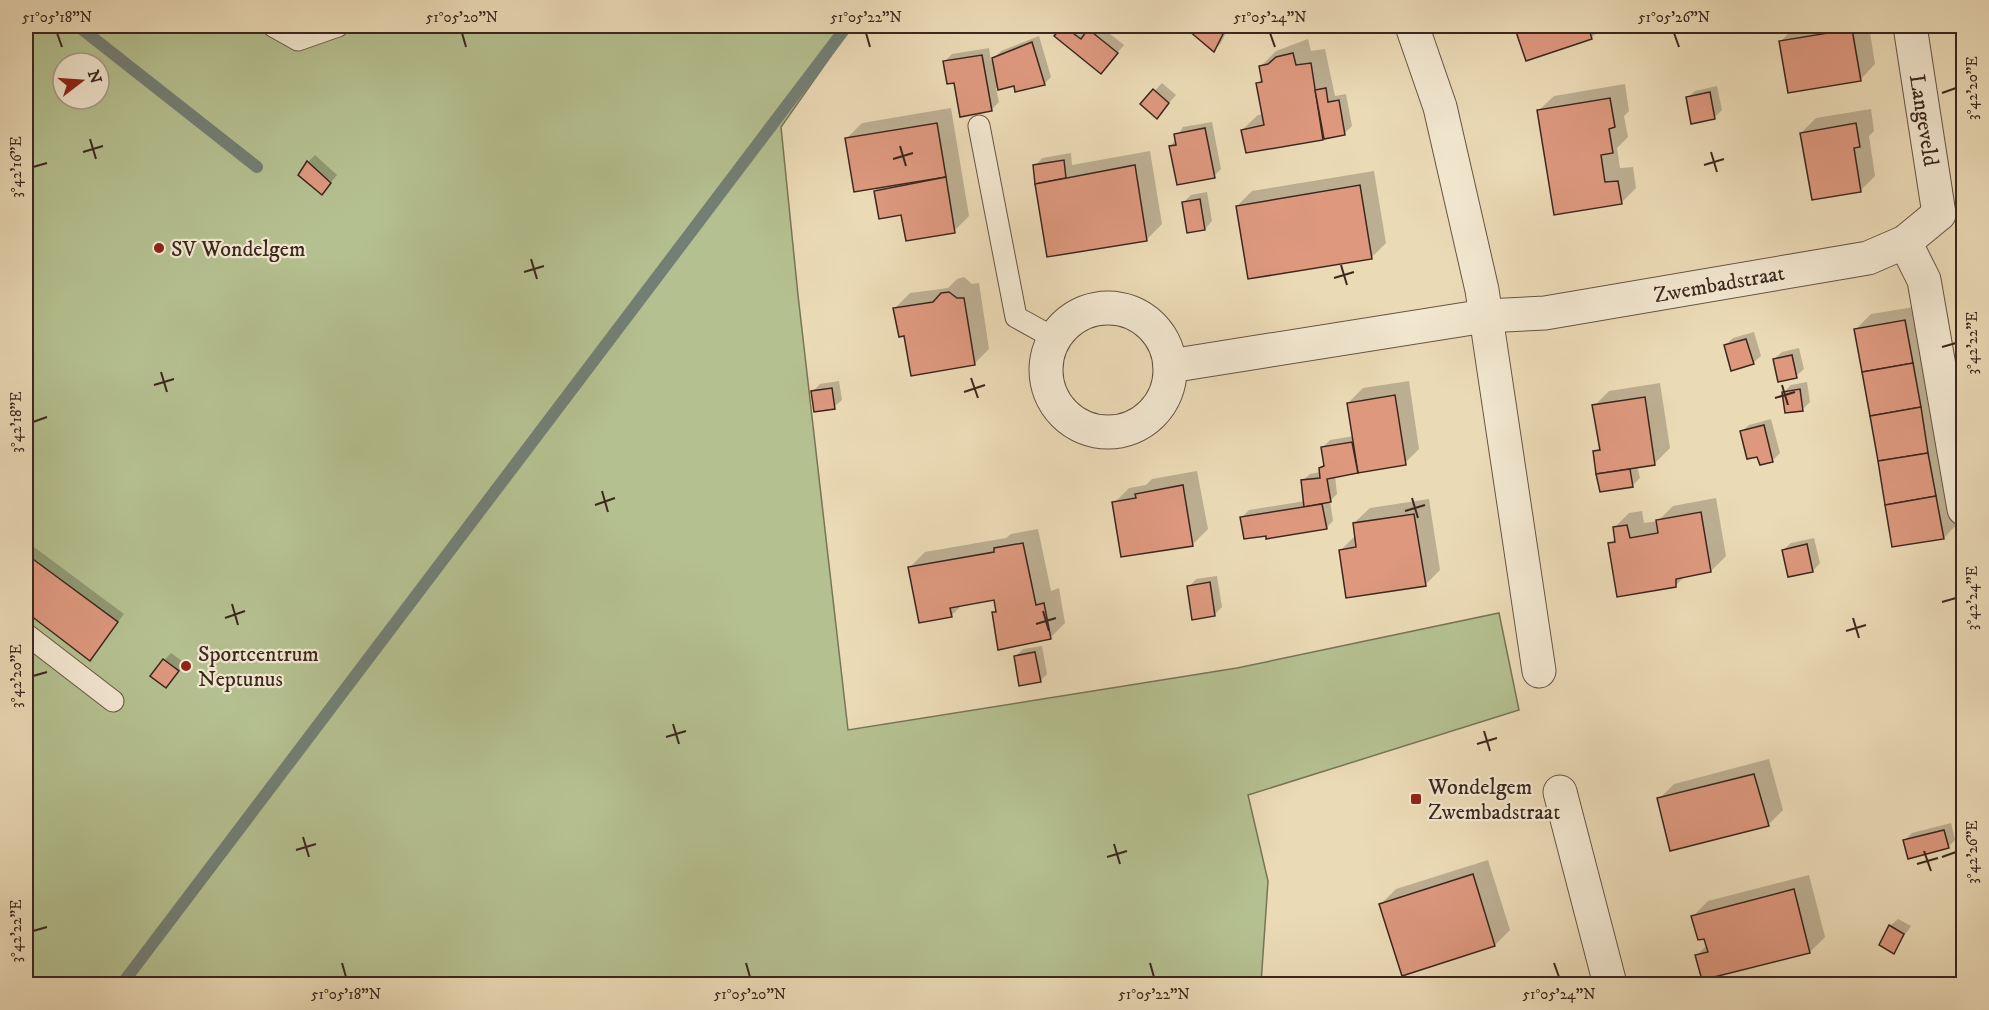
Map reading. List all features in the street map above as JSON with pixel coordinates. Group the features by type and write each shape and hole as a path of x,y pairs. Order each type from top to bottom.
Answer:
{"street":[{"path":"1412,26 1440,107 1485,316 1539,671"},
{"name":"Langeveld","path":"1910,26 1951,213"},
{"name":"Zwembadstraat","path":"1170,366 1485,316 1545,313 1856,260 1905,242 1951,213"},
{"path":"1905,242 1924,280 1964,509"},
{"path":"1102,308 1124,310 1144,319 1153,327 1165,345 1170,366 1166,394 1154,413 1137,426 1123,431 1101,433 1075,424 1058,409 1048,390 1047,358 1054,338 1068,322 1086,312 1102,308"},
{"path":"1560,792 1610,984"}],"lane":[{"path":"273,26 298,40 338,26"},
{"path":"979,126 1016,317 1054,338"},
{"path":"26,634 113,701"}],"green space":[{"path":"26,26 852,26 781,127 848,730 1237,668 1499,613 1519,710 1248,795 1268,881 1261,984 26,984"}],"building":[{"path":"1063,26 1081,39 1088,29 1118,53 1101,74 1054,36"},
{"path":"1189,26 1212,26 1223,34 1214,52 1189,31"},
{"path":"1514,26 1588,26 1592,39 1526,61"},
{"path":"1852,29 1861,81 1788,93 1779,41"},
{"path":"1032,42 1045,85 1015,92 1014,86 998,90 992,58"},
{"path":"1293,53 1296,65 1311,63 1323,140 1246,153 1241,130 1264,125 1256,83 1262,82 1259,66 1268,64 1276,57"},
{"path":"982,55 992,111 960,117 954,83 947,84 943,61"},
{"path":"1326,88 1328,102 1339,100 1345,135 1324,139 1315,90"},
{"path":"1153,89 1169,103 1157,119 1140,104"},
{"path":"1710,92 1715,119 1691,124 1686,97"},
{"path":"1610,98 1615,127 1609,129 1613,153 1601,155 1605,182 1618,181 1622,204 1554,215 1537,110"},
{"path":"937,123 946,177 854,192 845,138"},
{"path":"1856,123 1860,147 1854,148 1861,192 1812,200 1800,133"},
{"path":"1205,128 1215,178 1177,185 1169,146 1176,145 1174,134"},
{"path":"1064,160 1066,178 1035,184 1033,165"},
{"path":"307,161 331,183 322,195 298,175"},
{"path":"1135,165 1147,241 1047,257 1035,184"},
{"path":"946,177 955,233 906,241 901,215 879,219 874,191"},
{"path":"1360,185 1372,259 1248,279 1236,206"},
{"path":"1200,199 1205,230 1187,233 1182,202"},
{"path":"949,292 957,298 964,298 975,365 911,376 904,336 899,337 893,308 933,302 941,293"},
{"path":"1905,320 1913,363 1862,372 1854,329"},
{"path":"1746,339 1754,364 1731,371 1724,345"},
{"path":"1792,355 1797,378 1778,382 1773,359"},
{"path":"1913,363 1921,407 1870,416 1862,372"},
{"path":"832,388 835,409 814,412 811,391"},
{"path":"1800,389 1803,411 1785,413 1782,392"},
{"path":"1395,395 1406,465 1358,473 1347,403"},
{"path":"1645,397 1655,465 1596,474 1593,451 1600,450 1592,405"},
{"path":"1921,407 1928,453 1878,461 1870,416"},
{"path":"1764,425 1773,462 1760,465 1757,457 1747,459 1740,431"},
{"path":"1352,442 1358,473 1327,479 1331,502 1304,507 1301,480 1320,478 1319,468 1324,466 1321,447"},
{"path":"1928,453 1936,496 1885,505 1878,461"},
{"path":"1630,469 1633,487 1600,492 1596,474"},
{"path":"1183,485 1193,546 1121,557 1112,502 1136,498 1135,494"},
{"path":"1936,496 1944,539 1892,547 1885,505"},
{"path":"1322,504 1327,529 1266,539 1266,536 1244,539 1240,517"},
{"path":"1701,512 1711,572 1676,579 1676,587 1617,597 1608,543 1615,542 1613,527 1627,525 1630,538 1658,533 1656,520"},
{"path":"1414,514 1426,586 1346,598 1339,550 1356,547 1353,523"},
{"path":"1023,543 1036,605 1044,603 1051,639 998,650 992,612 996,612 994,600 950,608 952,617 919,623 908,567 994,552 994,548"},
{"path":"1807,544 1813,572 1788,577 1782,550"},
{"path":"26,554 118,622 90,661 26,612"},
{"path":"1210,582 1215,616 1192,620 1187,586"},
{"path":"1035,652 1041,682 1019,686 1014,656"},
{"path":"163,659 179,671 166,688 150,676"},
{"path":"1754,774 1769,826 1670,851 1657,798"},
{"path":"1944,830 1949,848 1908,859 1903,840"},
{"path":"1473,874 1495,946 1402,976 1379,904"},
{"path":"1794,889 1810,953 1702,980 1695,955 1708,952 1704,939 1698,940 1691,916"},
{"path":"1889,925 1904,934 1894,954 1879,945"}],"waterway":[{"path":"78,26 257,167"},
{"path":"122,984 847,26"}],"place":[{"name":"SV Wondelgem","path":"159,248"},
{"name":"Sportcentrum Neptunus","path":"186,666"},
{"name":"Wondelgem Zwembadstraat","path":"1416,799"}]}
